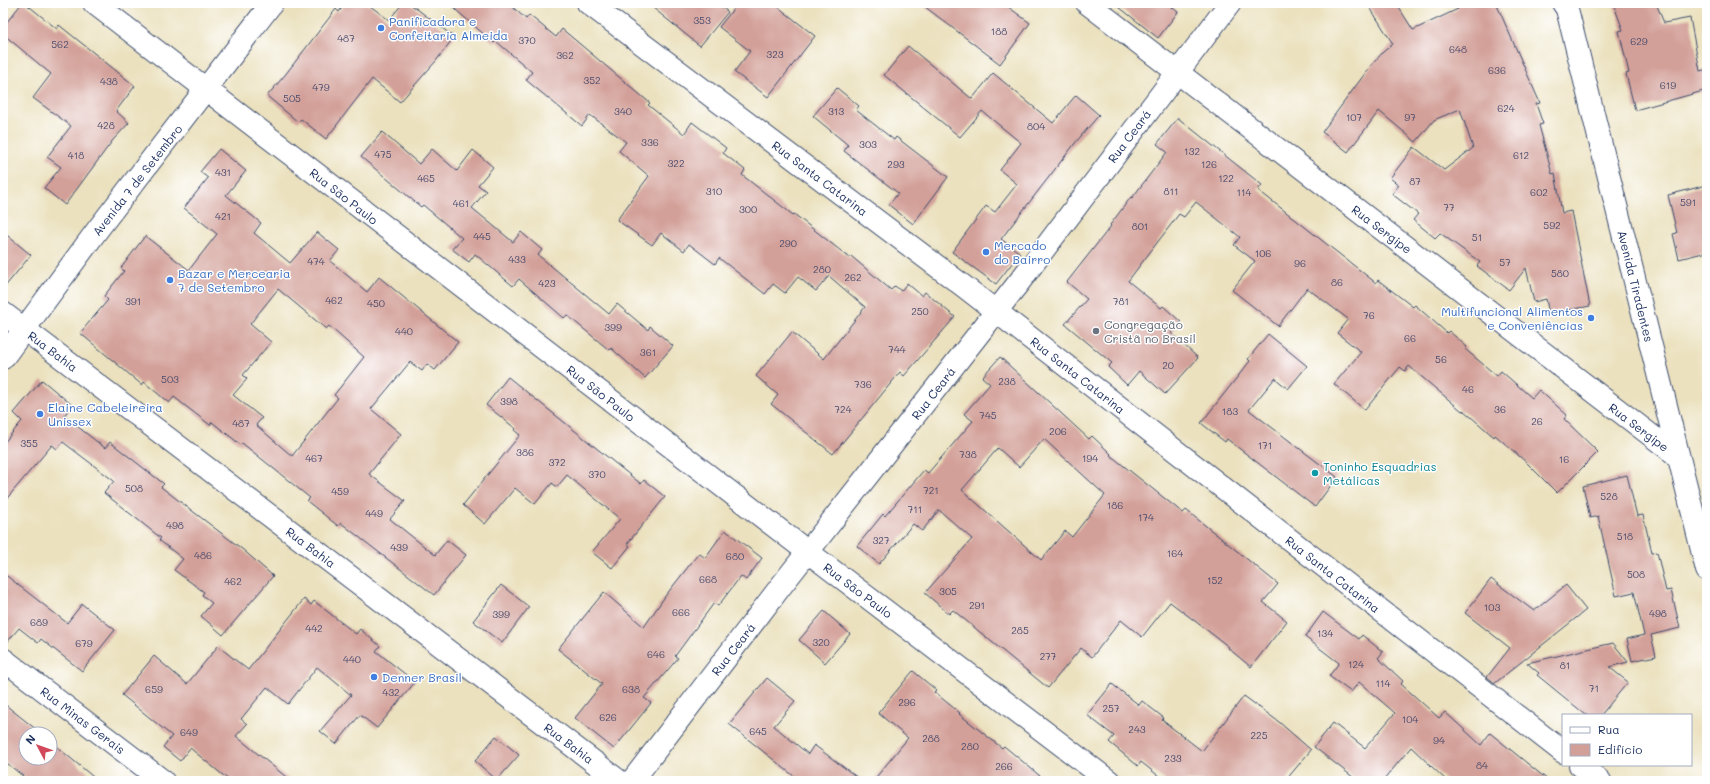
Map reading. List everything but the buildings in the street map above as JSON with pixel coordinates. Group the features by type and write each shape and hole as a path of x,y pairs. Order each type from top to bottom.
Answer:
{"street":[{"name":"Rua São Paulo","path":"94,3 808,552 1109,781"},
{"name":"Avenida 7 de Setembro","path":"3,358 98,229 272,3"},
{"name":"Rua Santa Catarina","path":"588,3 996,312 1562,751"},
{"name":"Rua Sergipe","path":"1087,3 1678,456"},
{"name":"Rua Ceará","path":"632,781 808,552 996,312 1230,3"},
{"name":"Avenida Tiradentes","path":"1563,3 1567,9 1707,570"},
{"name":"Rua Bahia","path":"3,313 619,781"},
{"name":"Rua Minas Gerais","path":"3,659 163,781"},
{"path":"1581,766 1600,781"}],"place":[{"name":"Panificadora e Confeitaria Almeida","path":"381,28"},
{"name":"Mercado do Bairro","path":"986,252"},
{"name":"Bazar e Mercearia 7 de Setembro","path":"170,280"},
{"name":"Multifuncional Alimentos e Conveniências","path":"1591,318"},
{"name":"Congregação Cristã no Brasil","path":"1096,331"},
{"name":"Elaine Cabeleireira Unissex","path":"40,414"},
{"name":"Toninho Esquadrias Metálicas","path":"1315,473"},
{"name":"Denner Brasil","path":"374,677"}]}
